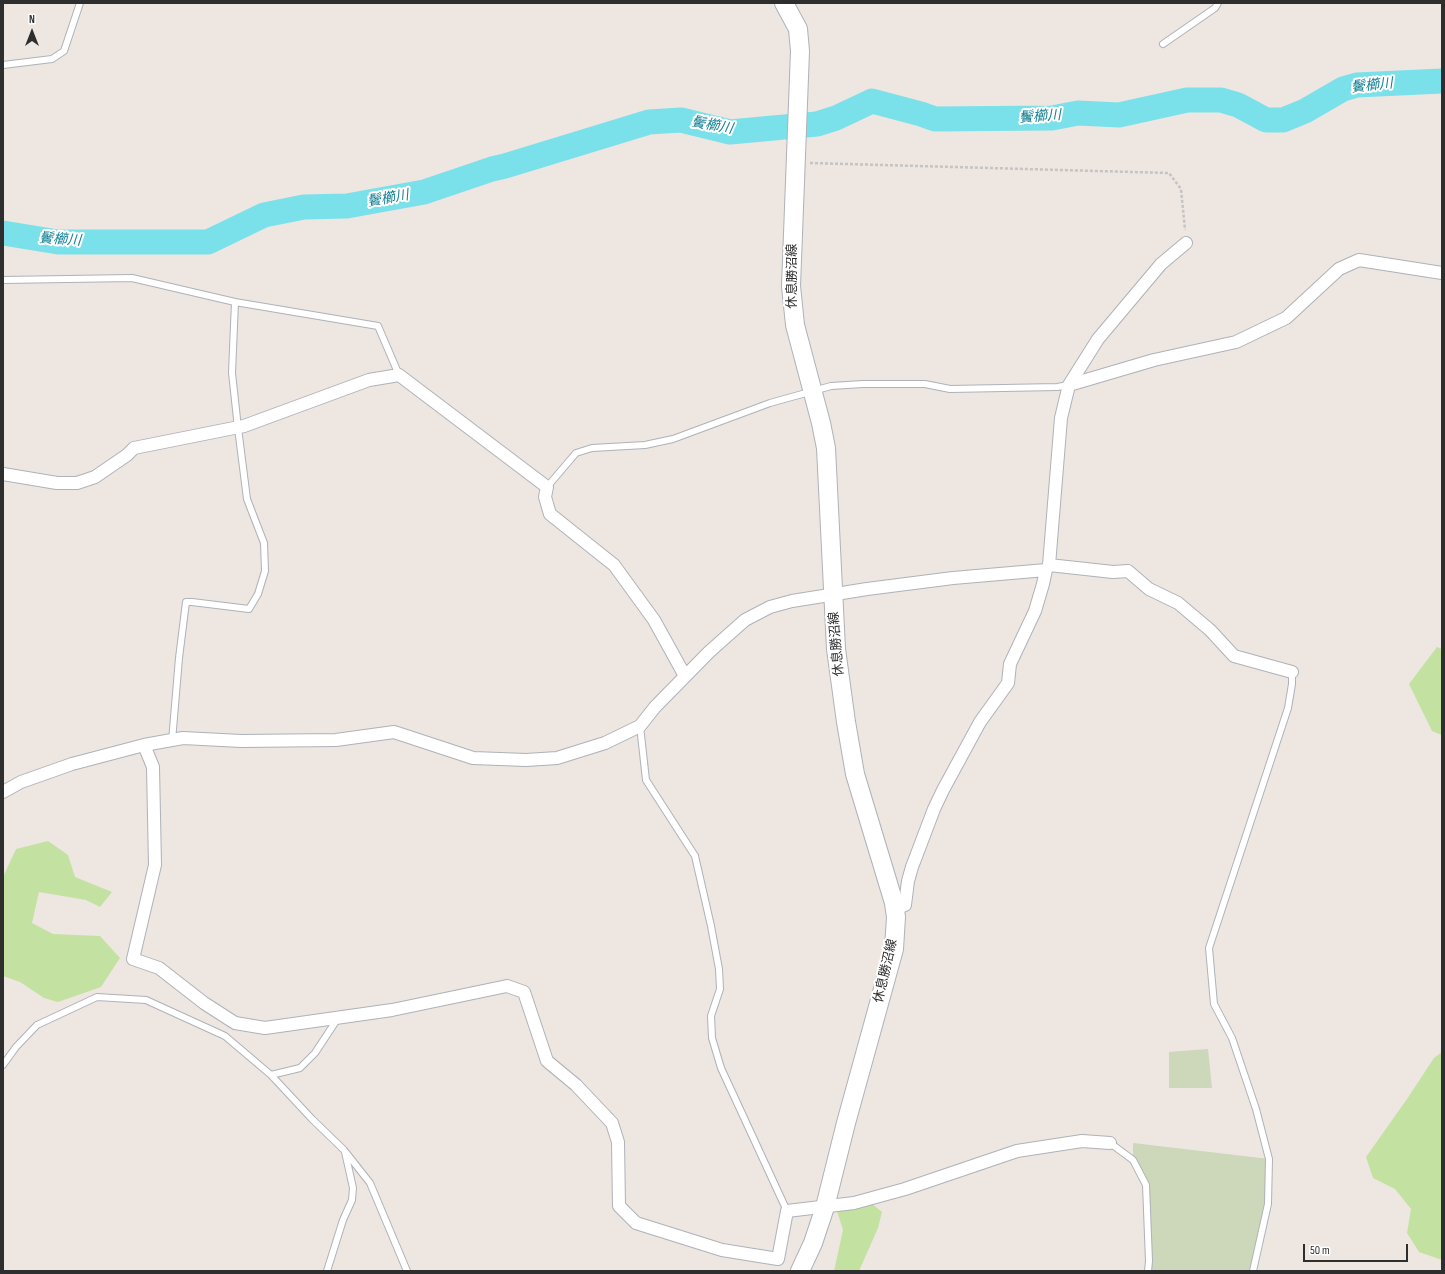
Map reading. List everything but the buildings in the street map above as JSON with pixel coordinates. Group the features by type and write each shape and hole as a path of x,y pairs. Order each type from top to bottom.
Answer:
{"main road":[{"name":"休息勝沼線","path":"784,3 798,29 800,51 791,286 795,325 821,423 826,448 836,649 855,774 895,909 896,917 894,949 846,1123 825,1207 813,1242 800,1271"}],"street":[{"path":"895,909 905,905 908,881 912,867 934,809 980,722 1008,683 1010,664 1035,611 1048,567 1061,418 1069,385 1098,339 1161,264 1186,243"},
{"path":"1069,385 1154,360 1236,342 1286,318 1339,269 1359,260 1442,273"},
{"path":"3,474 57,483 77,483 95,477 127,455 134,448 238,428 369,380 399,375 547,487 546,497 550,514 614,565 654,620 685,676"},
{"path":"3,792 21,782 72,764 144,745 183,738 241,741 336,740 394,732 473,758 526,760 557,758 605,743 640,726 655,707 685,676 746,620 770,607 792,600 833,594 1048,567 1113,572 1128,570 1149,589 1178,603 1210,630 1234,656 1292,672"},
{"path":"144,745 153,767 155,865 134,960 159,968 204,1003 235,1023 265,1028 392,1010 507,986 524,992 547,1061 576,1084 612,1123 618,1142 619,1206 636,1224 722,1250 778,1259 787,1211 854,1203 905,1189 1017,1151 1082,1141 1110,1143"}],"lane":[{"path":"3,65 52,59 64,51 80,3"},
{"path":"1163,44 1215,8 1218,3"},
{"path":"3,280 132,278 235,302 378,326 399,375"},
{"path":"172,741 179,658 186,602 249,609 258,594 265,570 264,543 247,499 238,428 232,373 235,302"},
{"path":"547,487 576,453 592,448 645,445 673,439 770,404 831,386 863,384 925,384 950,389 1057,387 1069,385"},
{"path":"1253,1271 1268,1204 1269,1159 1256,1109 1232,1038 1214,1004 1209,948 1288,708 1292,684 1292,672"},
{"path":"640,726 646,780 695,856 719,969 720,990 711,1016 712,1038 721,1068 787,1211"},
{"path":"3,1065 16,1047 37,1025 96,997 146,1000 225,1036 271,1075 312,1119 344,1150 370,1183 407,1271"},
{"path":"271,1075 300,1068 315,1053 338,1018"},
{"path":"1110,1143 1133,1160 1146,1185 1149,1261 1148,1271"},
{"path":"327,1271 343,1220 352,1200 353,1188 344,1150"}],"path":[{"path":"796,160 1169,173 1181,188 1186,243"}],"green space":[{"path":"1437,647 1442,649 1442,735 1432,731 1409,684"},
{"path":"48,841 68,855 75,877 112,892 100,907 86,900 39,892 32,923 53,934 100,936 120,958 101,987 58,1002 44,998 20,982 3,976 3,877 16,849"},
{"path":"1208,1049 1212,1088 1169,1088 1169,1052"},
{"path":"1442,1052 1442,1260 1419,1252 1407,1233 1411,1209 1395,1189 1373,1178 1366,1157 1434,1058"},
{"path":"1133,1143 1269,1159 1268,1204 1253,1271 1148,1271 1146,1185 1133,1160"},
{"path":"871,1203 882,1212 878,1228 859,1271 834,1271 843,1230 837,1211"}],"waterway":[{"name":"鬢櫛川","path":"3,233 58,242 208,242 264,215 304,207 347,206 424,192 492,169 649,122 681,120 730,132 817,124 836,118 872,101 935,119 1052,118 1078,113 1119,115 1187,100 1221,100 1238,105 1266,120 1283,120 1305,111 1343,89 1357,85 1442,81"}]}
